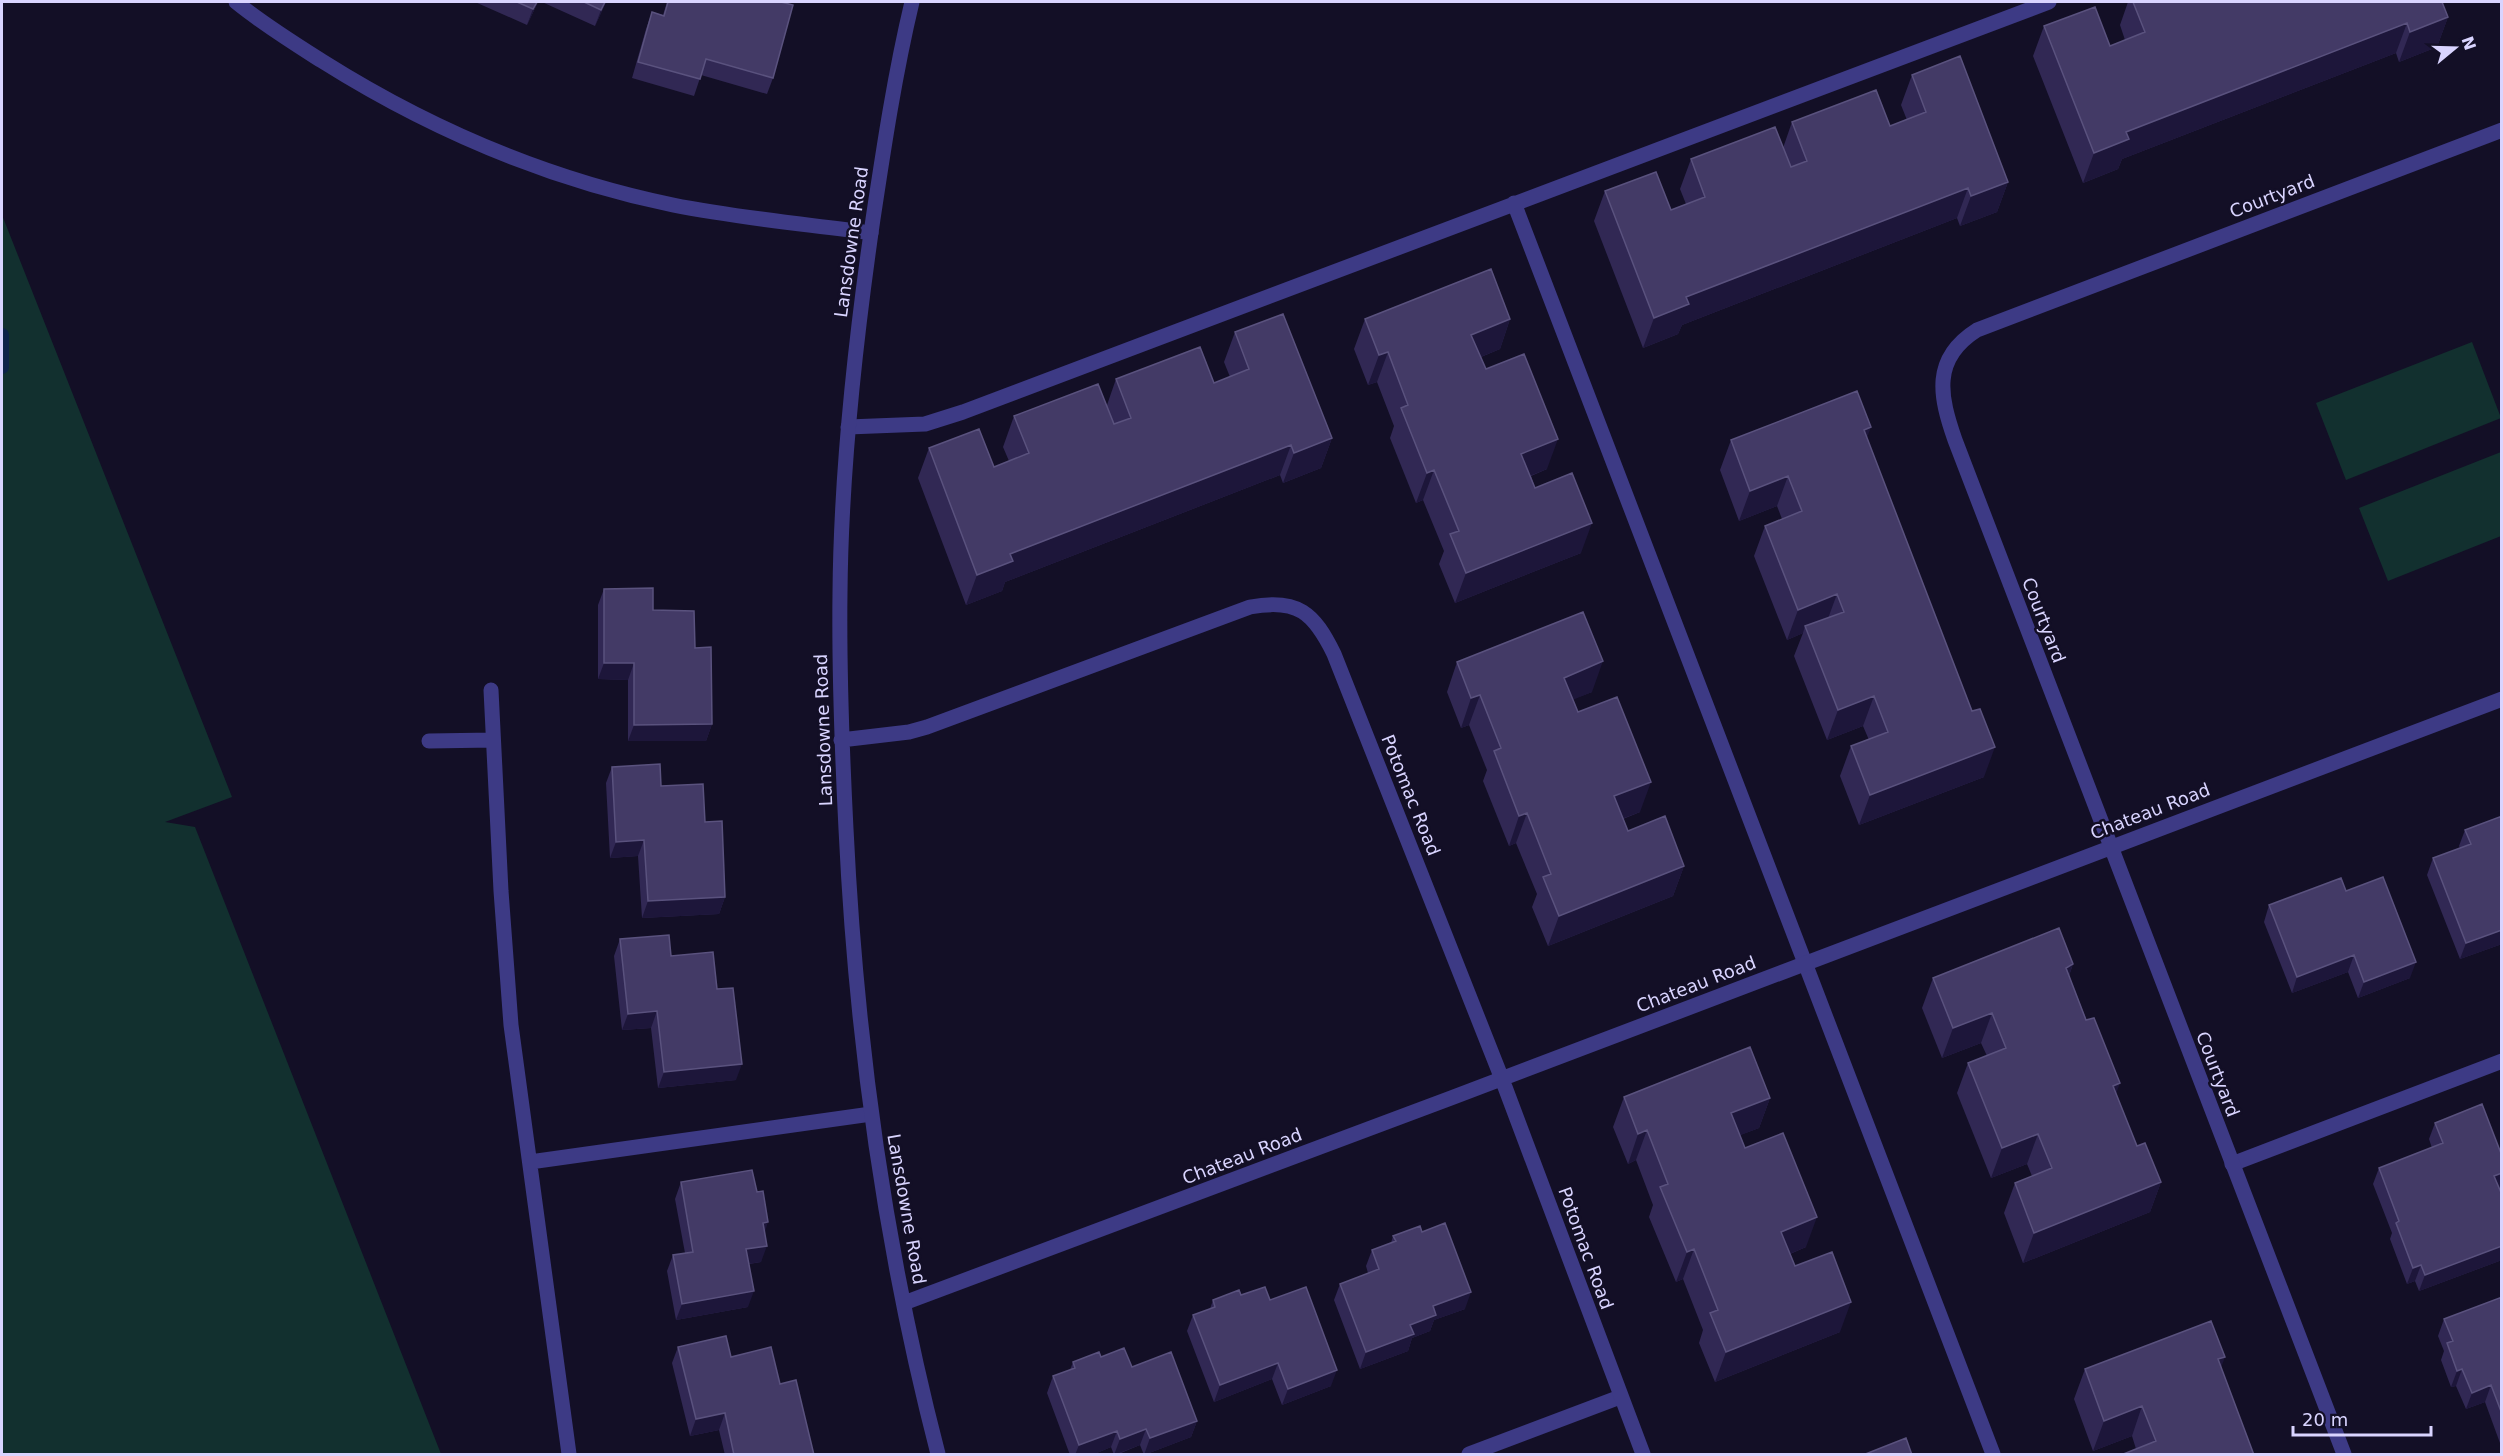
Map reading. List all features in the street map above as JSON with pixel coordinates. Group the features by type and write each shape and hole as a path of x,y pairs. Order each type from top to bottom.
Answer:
{"street":[{"path":"236,2 258,20 350,78 432,124 515,159 586,184 674,205 871,233"},
{"name":"Lansdowne Road","path":"912,2 887,128 871,233 848,427 840,592 841,740 851,934 871,1114 903,1303 938,1455"},
{"path":"848,427 902,426 942,420 2049,2"},
{"name":"Courtyard","path":"2344,1455 1946,414 1942,386 1950,359 1966,337 1992,324 2502,130"},
{"path":"1514,203 1993,1455"},
{"name":"Potomac Road","path":"841,740 909,732 927,727 1250,607 1279,604 1301,610 1321,627 1334,654 1502,1079 1643,1455"},
{"path":"491,690 501,891 512,1025 569,1455"},
{"name":"Chateau Road","path":"903,1303 1502,1079 2502,699"},
{"path":"429,741 493,740"},
{"path":"2232,1164 2502,1061"},
{"path":"530,1162 871,1114"},
{"path":"1469,1455 1620,1396"}],"green space":[{"path":"2,215 232,797 165,822 195,827 441,1454 2,1454"},
{"path":"2472,342 2501,418 2346,480 2316,403"},
{"path":"2501,452 2501,536 2388,581 2359,508"}],"building":[{"path":"517,2 537,2 533,9"},
{"path":"584,2 605,2 601,10"},
{"path":"668,2 781,2 793,5 773,78 706,59 700,79 638,62 652,12 664,16"},
{"path":"2133,2 2442,2 2448,17 2410,32 2407,23 2126,132 2129,139 2094,153 2044,26 2095,7 2110,46 2145,32"},
{"path":"1960,56 2008,182 1971,196 1968,188 1686,297 1689,304 1654,318 1605,191 1656,172 1671,210 1705,197 1691,159 1775,127 1791,167 1807,161 1792,122 1876,90 1890,126 1926,112 1912,75"},
{"path":"1491,269 1510,319 1471,335 1486,369 1524,354 1558,439 1521,454 1535,488 1572,473 1592,523 1466,573 1450,534 1459,531 1434,470 1427,473 1401,408 1408,405 1388,352 1379,355 1365,319"},
{"path":"1283,314 1332,438 1294,453 1291,445 1010,554 1013,561 977,575 929,448 979,429 994,467 1029,453 1014,416 1098,384 1114,424 1131,418 1116,379 1200,347 1214,383 1249,369 1235,332"},
{"path":"1857,391 1871,427 1864,430 1972,711 1980,709 1995,747 1870,795 1851,746 1888,732 1874,696 1838,710 1805,626 1844,612 1837,594 1798,610 1765,526 1802,511 1788,476 1750,491 1731,440"},
{"path":"653,588 653,610 694,611 695,648 711,647 712,724 634,725 634,663 604,663 604,589"},
{"path":"1583,612 1603,661 1564,678 1578,712 1617,697 1651,782 1614,796 1628,831 1665,816 1684,866 1559,916 1543,877 1551,874 1527,813 1519,816 1494,751 1501,748 1480,695 1471,698 1457,662"},
{"path":"660,764 661,786 703,784 705,822 722,821 725,897 648,901 644,840 616,842 612,767"},
{"path":"2502,816 2502,930 2466,943 2433,858 2471,844 2465,830"},
{"path":"2383,877 2416,962 2364,982 2354,955 2297,977 2269,905 2341,878 2346,891"},
{"path":"2059,928 2073,964 2066,968 2086,1020 2094,1018 2120,1083 2113,1086 2137,1146 2145,1143 2161,1182 2034,1233 2015,1183 2052,1168 2038,1134 2002,1148 1968,1063 2006,1048 1992,1013 1953,1028 1933,978"},
{"path":"669,935 671,956 713,952 717,989 733,988 742,1064 664,1072 657,1011 628,1014 620,939"},
{"path":"1750,1047 1770,1098 1731,1113 1745,1148 1783,1133 1817,1217 1781,1232 1795,1266 1832,1252 1851,1302 1726,1352 1710,1313 1718,1310 1694,1249 1687,1252 1660,1187 1668,1184 1647,1130 1638,1134 1624,1097"},
{"path":"2482,1104 2502,1156 2502,1173 2494,1176 2502,1195 2502,1246 2425,1275 2421,1265 2413,1268 2396,1223 2399,1221 2379,1168 2443,1143 2435,1123"},
{"path":"752,1170 757,1192 763,1191 768,1222 763,1223 767,1246 746,1249 754,1291 682,1304 673,1255 693,1252 681,1182"},
{"path":"1445,1223 1471,1292 1433,1306 1436,1315 1410,1325 1414,1334 1366,1352 1340,1284 1379,1269 1372,1250 1396,1241 1393,1236 1420,1226 1422,1232"},
{"path":"1265,1287 1270,1300 1306,1287 1337,1370 1288,1389 1278,1363 1220,1385 1193,1315 1215,1307 1213,1300 1239,1290 1241,1295"},
{"path":"2502,1297 2502,1414 2491,1385 2472,1393 2462,1369 2457,1371 2447,1343 2453,1341 2444,1319"},
{"path":"2211,1321 2225,1357 2218,1359 2254,1455 2121,1455 2156,1441 2142,1406 2104,1421 2085,1369"},
{"path":"726,1336 731,1357 771,1347 780,1384 796,1380 814,1455 734,1455 725,1413 696,1419 678,1347"},
{"path":"1124,1348 1132,1367 1171,1352 1197,1421 1150,1438 1146,1429 1120,1439 1117,1431 1079,1445 1053,1376 1075,1368 1073,1362 1099,1352 1101,1357"},
{"path":"1906,1438 1912,1455 1863,1455"}],"waterway":[{"path":"2,335 2,367"}]}
